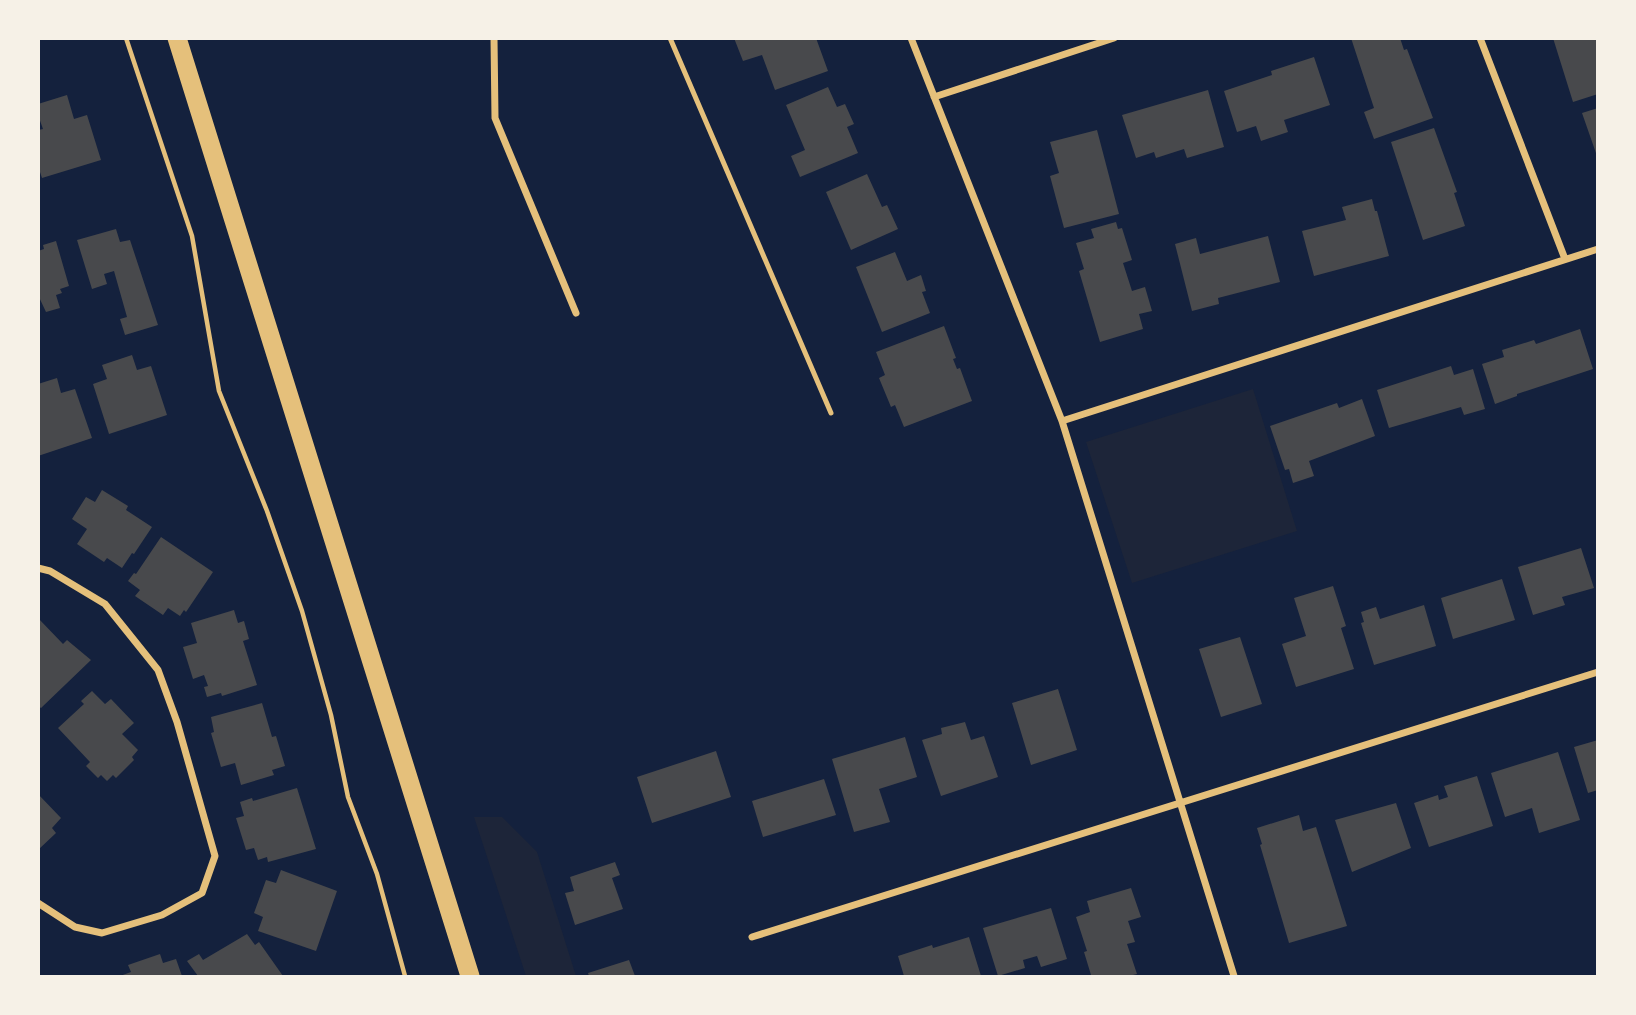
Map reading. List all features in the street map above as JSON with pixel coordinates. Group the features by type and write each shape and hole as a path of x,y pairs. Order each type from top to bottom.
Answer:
{"highway":[{"path":"177,38 470,976"}],"street":[{"path":"494,38 495,118 576,313"},
{"path":"911,38 1062,421 1234,976"},
{"path":"934,97 1114,38"},
{"path":"1480,38 1565,259"},
{"path":"1062,421 1598,249"},
{"path":"38,568 50,571 104,604 158,670 177,722 215,856 202,893 162,915 102,933 75,927 38,903"},
{"path":"752,937 1598,672"}],"lane":[{"path":"670,38 831,412"}],"path":[{"path":"126,38 192,236 219,391 267,511 302,611 331,715 348,797 377,874 405,976"}],"shaded area":[{"path":"1253,389 1297,531 1132,583 1086,442"},
{"path":"474,817 502,817 537,852 576,976 526,976"}],"building":[{"path":"734,38 816,38 828,71 775,90 762,55 743,61"},
{"path":"1351,38 1400,38 1404,50 1407,49 1433,118 1374,139 1364,112 1374,108"},
{"path":"1553,38 1598,38 1598,94 1573,102"},
{"path":"1314,57 1330,105 1284,120 1288,132 1261,141 1256,126 1237,132 1224,91"},
{"path":"828,87 837,107 845,104 854,124 847,127 858,153 800,177 791,156 805,150 786,105"},
{"path":"1208,90 1224,147 1187,158 1184,149 1156,158 1154,152 1136,158 1122,115"},
{"path":"67,95 74,119 87,115 101,160 42,178 38,166 38,130 43,129 38,115 38,104"},
{"path":"1598,108 1598,156 1597,156 1582,113"},
{"path":"1434,128 1457,192 1454,193 1465,226 1423,240 1391,142"},
{"path":"1097,130 1119,214 1064,228 1050,176 1059,173 1050,142"},
{"path":"867,174 882,207 887,205 898,229 851,250 826,192"},
{"path":"1372,199 1389,256 1314,276 1302,231 1346,220 1342,207"},
{"path":"1116,222 1118,229 1122,228 1132,260 1123,263 1132,291 1145,287 1152,311 1139,314 1143,329 1100,342 1079,271 1084,269 1076,243 1094,238 1091,229"},
{"path":"116,229 120,242 130,240 158,325 125,335 120,319 127,317 114,271 104,274 107,284 92,289 77,240"},
{"path":"1268,236 1280,282 1218,298 1219,304 1192,311 1175,244 1196,238 1200,254"},
{"path":"56,241 69,286 60,289 62,293 56,295 60,308 46,312 38,295 38,251 44,249 43,245"},
{"path":"895,252 907,281 921,275 926,291 922,292 930,313 882,332 856,267"},
{"path":"944,326 956,358 953,359 957,369 960,368 972,401 904,427 895,405 891,407 879,378 885,375 876,352"},
{"path":"1580,329 1593,369 1495,404 1482,364 1504,357 1502,350 1534,340 1536,344"},
{"path":"132,355 137,370 151,366 167,415 109,434 93,384 107,379 102,365"},
{"path":"1451,366 1454,375 1473,369 1485,409 1464,415 1461,407 1389,428 1377,390"},
{"path":"57,378 61,393 75,389 92,438 38,456 38,384"},
{"path":"1362,399 1375,436 1309,461 1314,476 1293,483 1289,469 1285,470 1270,426 1337,403 1339,408"},
{"path":"102,490 128,506 126,510 152,527 122,568 107,558 104,562 77,544 87,529 72,519 86,497 95,502"},
{"path":"161,537 213,572 186,612 184,610 180,616 168,608 163,615 135,596 140,590 128,581 136,574"},
{"path":"1581,548 1594,588 1562,597 1565,605 1533,615 1518,567"},
{"path":"1502,579 1515,620 1453,639 1441,598"},
{"path":"1333,586 1346,626 1341,628 1354,669 1296,687 1282,644 1306,636 1294,598"},
{"path":"1424,605 1436,646 1374,665 1361,623 1364,622 1361,612 1376,607 1380,619"},
{"path":"234,610 238,623 244,621 249,639 243,641 257,685 222,696 221,693 207,697 204,687 208,686 204,675 193,679 183,647 197,643 191,623"},
{"path":"38,618 63,644 67,640 91,660 41,708 38,706"},
{"path":"1240,637 1262,704 1221,717 1199,649"},
{"path":"1058,689 1077,750 1031,765 1012,703"},
{"path":"92,691 105,704 111,699 134,723 122,734 138,750 132,757 134,760 116,778 113,775 107,781 101,775 98,778 86,766 90,762 58,728 84,704 81,701"},
{"path":"262,703 272,737 276,736 285,766 272,770 274,775 241,785 235,763 221,767 211,733 214,732 211,717"},
{"path":"965,722 971,740 984,736 998,777 941,796 922,740 942,734 941,728"},
{"path":"905,737 917,777 879,789 890,822 854,832 832,759"},
{"path":"1598,740 1598,790 1588,793 1574,747"},
{"path":"716,751 731,797 652,823 637,777"},
{"path":"1558,752 1580,820 1539,833 1532,808 1505,817 1491,773"},
{"path":"1477,776 1493,826 1429,847 1414,803 1438,795 1439,800 1448,797 1444,786"},
{"path":"824,779 836,815 763,837 752,801"},
{"path":"297,788 316,849 268,862 267,857 258,860 254,848 246,850 236,818 244,816 240,802 252,798 253,801"},
{"path":"38,794 61,818 52,828 56,833 38,850"},
{"path":"1396,803 1411,848 1352,872 1335,820"},
{"path":"1299,815 1303,831 1316,827 1347,926 1289,943 1257,828"},
{"path":"615,862 620,875 612,878 623,909 575,925 565,893 574,891 570,877"},
{"path":"281,870 337,891 316,951 258,931 263,917 254,913 266,880 276,883"},
{"path":"1131,888 1141,917 1128,921 1135,942 1127,944 1137,974 1091,975 1084,952 1087,951 1076,917 1090,912 1087,901"},
{"path":"1051,908 1067,959 1041,967 1037,956 1023,960 1025,968 998,976 983,928"},
{"path":"247,934 255,945 259,942 283,976 198,976 187,961 199,954 203,960"},
{"path":"969,937 981,976 904,976 898,956"},
{"path":"160,954 163,963 176,959 182,976 120,976 131,972 128,965"},
{"path":"629,960 635,976 589,976 588,973"}]}
